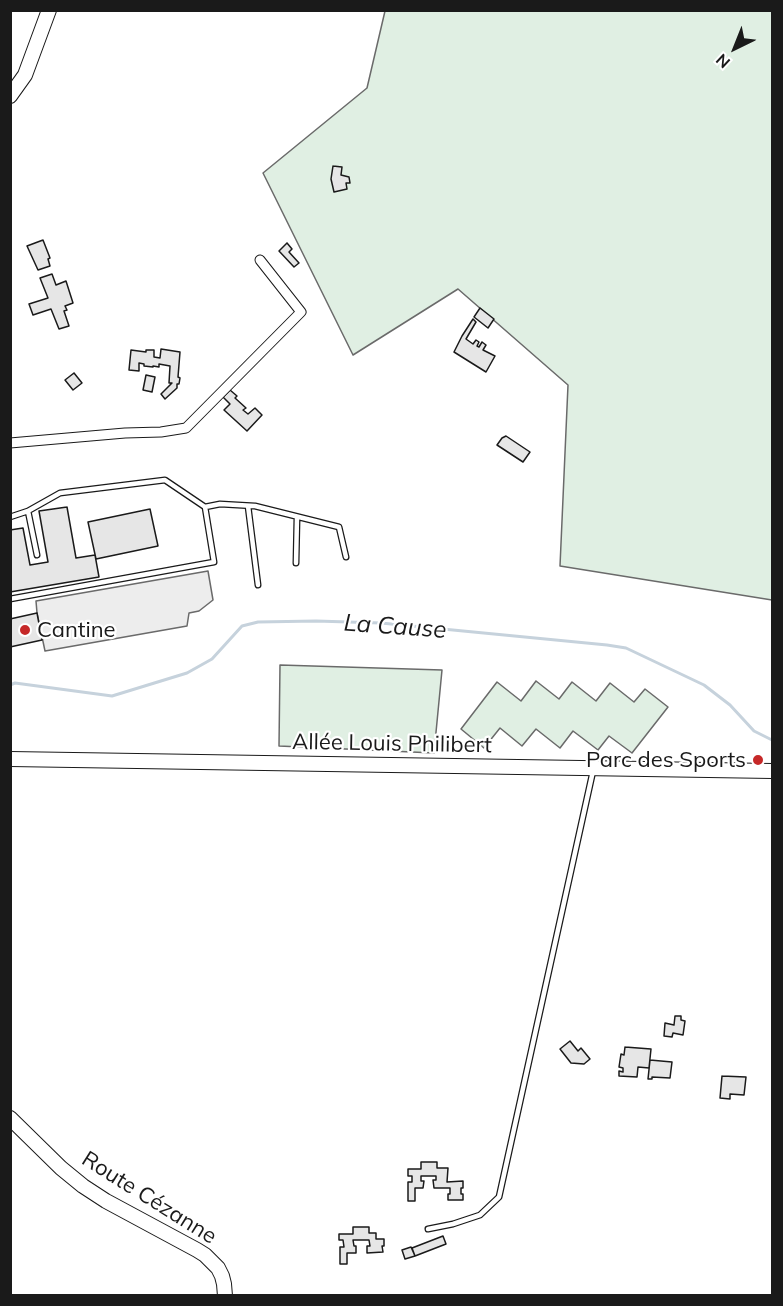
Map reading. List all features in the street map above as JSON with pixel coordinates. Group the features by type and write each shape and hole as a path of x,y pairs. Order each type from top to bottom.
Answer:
{"street":[{"path":"10,96 25,75 49,10"},
{"path":"10,443 161,432 186,428 301,312 260,260"},
{"name":"Allée Louis Philibert","path":"10,759 772,771"},
{"name":"Route Cézanne","path":"10,1118 83,1186 106,1202 197,1250 212,1261 222,1276 225,1296"}],"lane":[{"path":"10,517 28,511 60,493 165,480 205,507 220,504 255,506 339,527 346,557"},
{"path":"248,506 258,585"},
{"path":"10,599 214,562 205,507"},
{"path":"28,511 37,555"},
{"path":"296,563 297,517"},
{"path":"428,1229 480,1215 499,1197 593,768"}],"green space":[{"path":"385,11 772,11 772,600 560,566 568,385 458,289 353,355 263,173 367,88"},
{"path":"280,665 442,670 434,753 279,746"},
{"path":"536,681 559,699 572,682 596,701 610,683 634,702 645,689 668,707 632,753 609,736 598,750 573,731 560,748 536,729 522,746 500,728 484,748 461,729 497,682 521,701"}],"shaded area":[{"path":"208,571 213,600 199,611 189,613 187,626 45,651 36,601"}],"building":[{"path":"333,166 342,167 341,175 349,177 350,183 346,183 347,189 334,192 331,179"},
{"path":"43,240 50,258 48,259 50,266 38,270 27,246"},
{"path":"287,243 292,249 289,252 299,263 294,267 279,251"},
{"path":"52,274 56,285 66,281 73,303 65,306 67,310 64,311 69,326 59,329 51,309 33,315 29,304 48,298 40,278"},
{"path":"480,308 494,319 488,328 474,317"},
{"path":"473,319 476,322 466,339 473,344 476,340 479,342 477,346 479,347 482,342 486,345 483,350 495,356 486,372 454,352"},
{"path":"161,349 180,352 179,384 165,399 161,394 172,383 169,383 170,366 159,364 159,367 153,367 139,363 139,371 129,370 131,350 146,352 146,350 154,350 154,357 160,358"},
{"path":"74,373 82,383 73,390 65,380"},
{"path":"146,375 155,377 152,392 143,390"},
{"path":"230,390 246,408 243,410 248,414 255,408 262,415 247,431 224,410 230,404 223,397"},
{"path":"506,436 530,452 523,462 497,445"},
{"path":"67,507 76,558 95,555 99,577 10,592 10,530 23,528 30,565 48,562 39,511"},
{"path":"150,509 158,546 96,559 88,522"},
{"name":"Cantine","path":"37,613 42,640 10,647 10,619"},
{"path":"675,1016 681,1016 681,1020 685,1021 683,1035 673,1033 672,1037 664,1036 665,1023 674,1025"},
{"path":"570,1041 578,1051 581,1048 590,1059 584,1064 571,1063 560,1049"},
{"path":"625,1047 651,1049 649,1068 638,1067 637,1077 619,1076 619,1071 623,1072 623,1068 619,1067 621,1054 624,1055"},
{"path":"650,1060 672,1062 670,1078 652,1077 648,1079"},
{"path":"722,1076 746,1077 744,1095 730,1094 730,1099 720,1098"},
{"path":"421,1162 437,1162 437,1168 448,1168 447,1182 463,1181 461,1194 463,1194 463,1200 448,1200 450,1188 434,1188 433,1180 436,1180 436,1176 421,1176 421,1181 424,1181 423,1188 415,1188 415,1201 408,1201 408,1182 412,1182 412,1176 408,1176 408,1169 421,1169"},
{"path":"353,1227 369,1227 369,1233 376,1233 376,1239 384,1239 383,1252 367,1253 367,1246 370,1246 369,1240 353,1240 356,1253 347,1253 347,1264 340,1264 340,1247 344,1247 343,1240 339,1240 339,1234 353,1234"},
{"path":"443,1236 446,1244 415,1256 412,1248"},
{"path":"411,1247 415,1256 405,1259 402,1250"}],"waterway":[{"name":"La Cause","path":"10,685 15,683 112,696 187,673 212,659 242,626 258,622 381,623 626,648 704,685 730,705 754,731 772,740"}],"place":[{"name":"Cantine","path":"25,630"},
{"name":"Parc des Sports","path":"758,760"}]}
